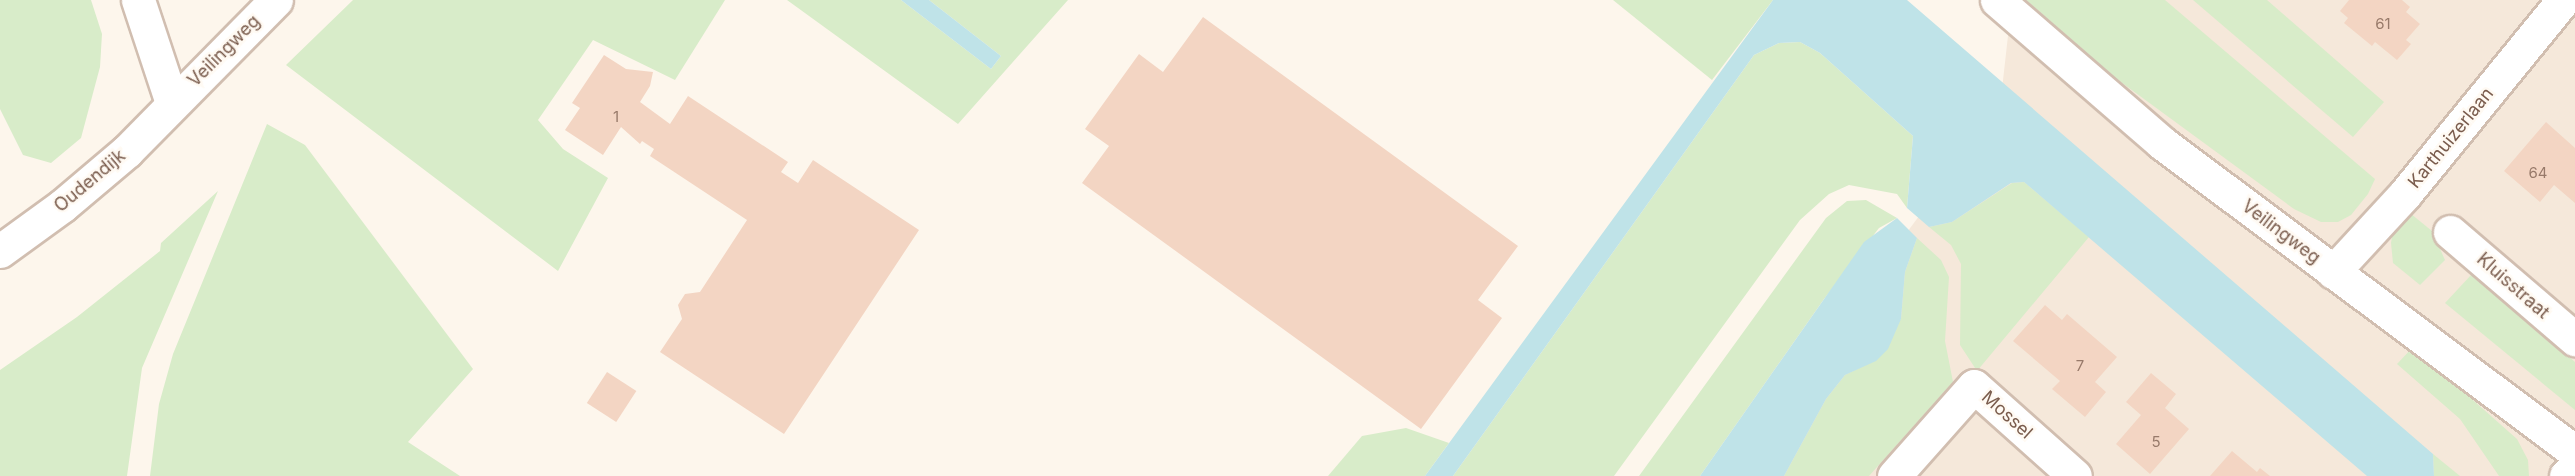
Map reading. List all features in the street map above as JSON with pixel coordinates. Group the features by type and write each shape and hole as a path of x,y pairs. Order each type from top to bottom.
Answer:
{"street":[{"path":"138,0 172,103"},
{"name":"Veilingweg","path":"172,103 276,0"},
{"name":"Veilingweg","path":"1997,0 2162,144 2575,452"},
{"name":"Karthuizerlaan","path":"2333,272 2405,194 2563,0"},
{"name":"Oudendijk","path":"0,250 78,192 127,151 172,103"},
{"name":"Kluisstraat","path":"2450,232 2575,339"},
{"name":"Mossel","path":"1894,476 1974,386 2076,476"},
{"path":"2566,476 2575,466"}],"shaded area":[{"path":"2012,0 2575,0 2575,476 1726,476 2000,107"}],"green space":[{"path":"0,0 91,0 102,34 100,67 81,138 51,163 23,155 0,109"},
{"path":"353,0 725,0 675,80 593,40 538,120 563,149 608,178 558,271 286,65"},
{"path":"787,0 901,0 991,69 1001,56 929,0 1068,0 958,124"},
{"path":"1613,0 1773,0 1712,80"},
{"path":"2026,0 2165,0 2375,179 2368,194 2351,215 2338,222 2321,222 2294,209 2114,77"},
{"path":"2193,0 2267,0 2384,102 2353,137"},
{"path":"1800,42 1820,53 1913,136 1907,208 1897,194 1849,185 1829,194 1800,220 1614,476 1453,476 1754,55 1779,43"},
{"path":"267,124 305,145 473,369 408,442 460,476 150,476 159,404 173,354"},
{"path":"2024,182 2089,237 1977,371 1960,345 1961,264 1951,245 1929,227 1952,222 2012,183"},
{"path":"218,191 142,368 127,476 0,476 0,370 77,317 160,251 161,243"},
{"path":"1866,200 1897,218 1879,228 1824,299 1700,476 1639,476 1826,218 1847,201"},
{"path":"2405,209 2432,231 2445,260 2420,285 2393,263 2391,243 2395,219"},
{"path":"1917,238 1941,260 1949,277 1945,341 1953,382 1869,476 1784,476 1826,399 1845,375 1859,368 1901,319 1905,272"},
{"path":"2472,274 2575,362 2575,410 2445,303"},
{"path":"2413,347 2517,439 2528,460 2529,476 2499,476 2460,419 2397,364"},
{"path":"1406,428 1449,443 1425,476 1328,476 1362,436"},
{"path":"2433,454 2460,476 2434,476"}],"water":[{"path":"901,0 929,0 1001,56 991,69"},
{"path":"1773,0 1907,0 2433,454 2434,476 2367,476 2024,182 2011,183 1952,222 1929,227 1907,208 1913,136 1820,53 1800,42 1779,43 1754,55 1453,476 1425,476"},
{"path":"1897,218 1917,238 1905,272 1901,319 1888,349 1876,361 1845,375 1826,399 1784,476 1700,476 1864,242"}],"building":[{"path":"2349,0 2402,0 2410,7 2406,12 2420,24 2406,40 2411,44 2397,60 2375,42 2372,46 2344,23 2348,18 2340,11"},
{"path":"1203,17 1518,246 1478,300 1502,318 1421,429 1082,183 1109,146 1085,129 1139,54 1163,72"},
{"path":"604,55 626,69 653,72 650,86 640,102 670,124 688,96 788,162 781,172 798,183 813,160 919,230 784,434 660,352 682,319 678,305 685,294 700,292 747,220 650,156 654,149 642,141 640,144 621,127 603,155 565,130 580,108 572,103"},
{"path":"2546,122 2575,148 2575,203 2554,185 2540,202 2504,171"},
{"path":"2045,305 2062,320 2067,314 2117,357 2095,382 2106,392 2085,417 2052,389 2060,381 2013,341"},
{"path":"607,372 636,391 616,422 587,403"},
{"path":"2151,373 2176,394 2165,408 2189,429 2150,474 2116,444 2141,415 2126,402"},
{"path":"2232,451 2257,472 2260,468 2270,476 2210,476"}]}
